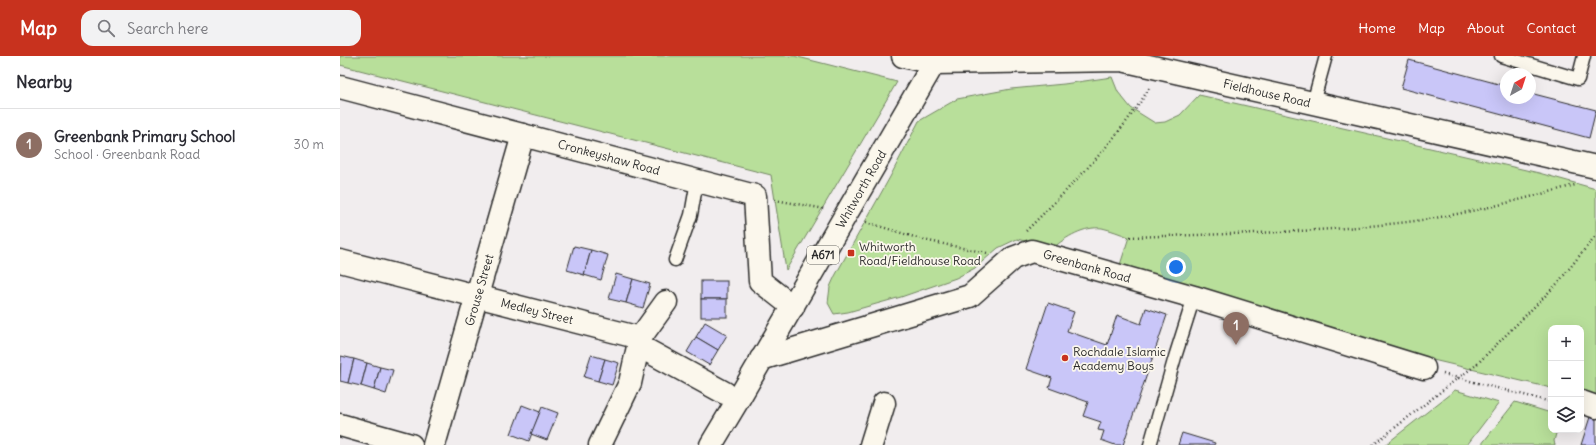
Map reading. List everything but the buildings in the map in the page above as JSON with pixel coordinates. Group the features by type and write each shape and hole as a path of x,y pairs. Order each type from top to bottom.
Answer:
{"street":[{"name":"Fieldhouse Road","path":"903,56 936,60 1122,60 1594,166"},
{"name":"Whitworth Road","path":"710,445 793,307 936,60"},
{"name":"Cronkeyshaw Road","path":"340,87 755,196"},
{"name":"Grouse Street","path":"434,445 523,135"},
{"path":"755,196 760,281 793,307"},
{"name":"Greenbank Road","path":"761,359 970,296 1013,258 1032,251 1194,297 1424,368"},
{"name":"Medley Street","path":"340,261 477,296 640,342 726,393"},
{"path":"600,445 630,384 640,342 666,302"},
{"path":"871,445 884,403"},
{"path":"340,425 411,445"}],"lane":[{"path":"1313,103 1326,56"},
{"path":"1501,56 1578,79 1584,56"},
{"path":"675,260 691,214 697,180"},
{"path":"1150,445 1194,297"}],"path":[{"path":"1022,255 1017,239 1079,179 1136,111 1161,69"},
{"path":"1130,237 1283,232 1408,222 1490,208 1582,183 1594,166"},
{"path":"755,196 847,213 865,222 924,240 992,254 1003,267"},
{"path":"1373,445 1475,366 1557,284 1596,235"},
{"path":"1424,368 1548,401"}],"green space":[{"path":"340,56 794,56 897,82 786,270 771,175 340,65"},
{"path":"1112,77 1118,92 1131,108 1155,123 1165,122 1180,115 1199,95 1539,173 1596,189 1596,400 1584,396 1584,325 1548,325 1548,387 1433,360 1119,268 1129,237 1102,228 1089,229 1076,233 1053,248 1017,239 998,248 975,268 956,278 901,297 848,312 834,314 828,303 830,287 919,121 957,99 1011,89 1064,84"},
{"path":"1455,390 1499,403 1467,445 1385,445"},
{"path":"1515,402 1548,412 1548,433 1556,433 1554,441 1555,445 1481,445"}],"place":[{"name":"Whitworth Road/Fieldhouse Road","path":"851,253"},
{"name":"Greenbank Primary School","path":"1236,345"},
{"name":"Rochdale Islamic Academy Boys","path":"1065,358"}]}
